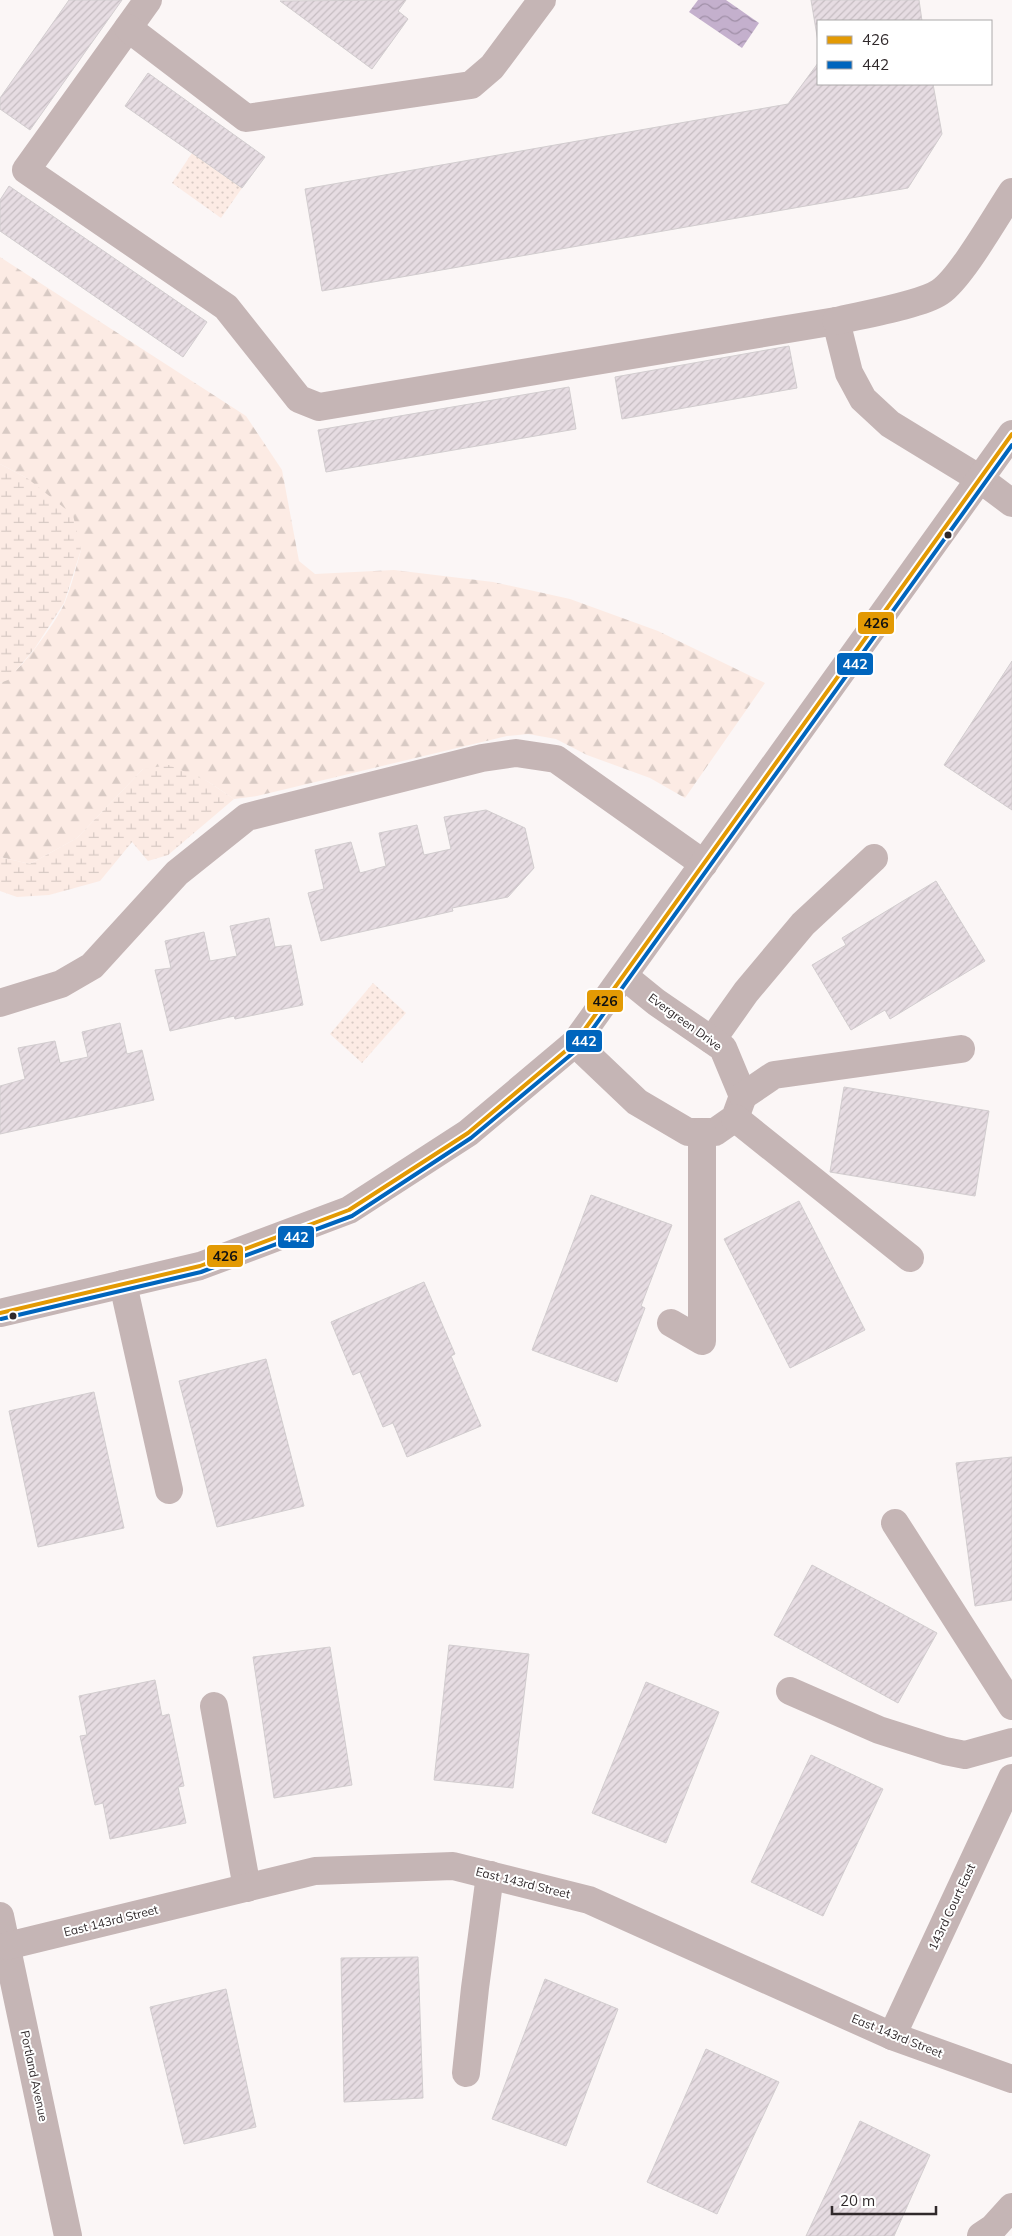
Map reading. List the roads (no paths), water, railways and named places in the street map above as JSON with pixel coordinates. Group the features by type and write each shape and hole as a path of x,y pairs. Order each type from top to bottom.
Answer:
{"street":[{"path":"148,0 26,170 226,307 300,399 319,407 836,321 925,299 940,292 957,275 1012,192"},
{"path":"128,28 246,118 471,85 492,68 542,0"},
{"path":"836,321 849,373 863,399 890,424 980,479 1012,503"},
{"path":"0,1313 200,1266 349,1210 468,1133 575,1043 1012,434"},
{"path":"0,1003 61,984 92,966 177,873 247,817 482,758 516,753 556,759 704,864"},
{"path":"712,1040 746,992 804,924 874,858"},
{"name":"Evergreen Drive","path":"624,976 656,1002 723,1048 739,1107"},
{"path":"575,1043 637,1102 688,1132 715,1132 774,1075 961,1049"},
{"path":"739,1107 910,1258"},
{"path":"671,1323 702,1341 702,1132"},
{"path":"123,1284 169,1490"},
{"path":"895,1524 1012,1706"},
{"path":"790,1691 879,1730 944,1751 965,1755 1012,1742"},
{"path":"214,1706 247,1888"},
{"name":"143rd Court East","path":"892,2036 1012,1778"},
{"name":"East 143rd Street","path":"7,1946 315,1871 454,1866 589,1900 892,2036 1012,2079"},
{"path":"466,2073 490,1875"},
{"name":"Portland Avenue","path":"0,1916 68,2236"},
{"path":"981,2236 993,2228 1012,2207"}],"water":[{"path":"698,0 726,0 759,23 742,48 689,12"}]}
